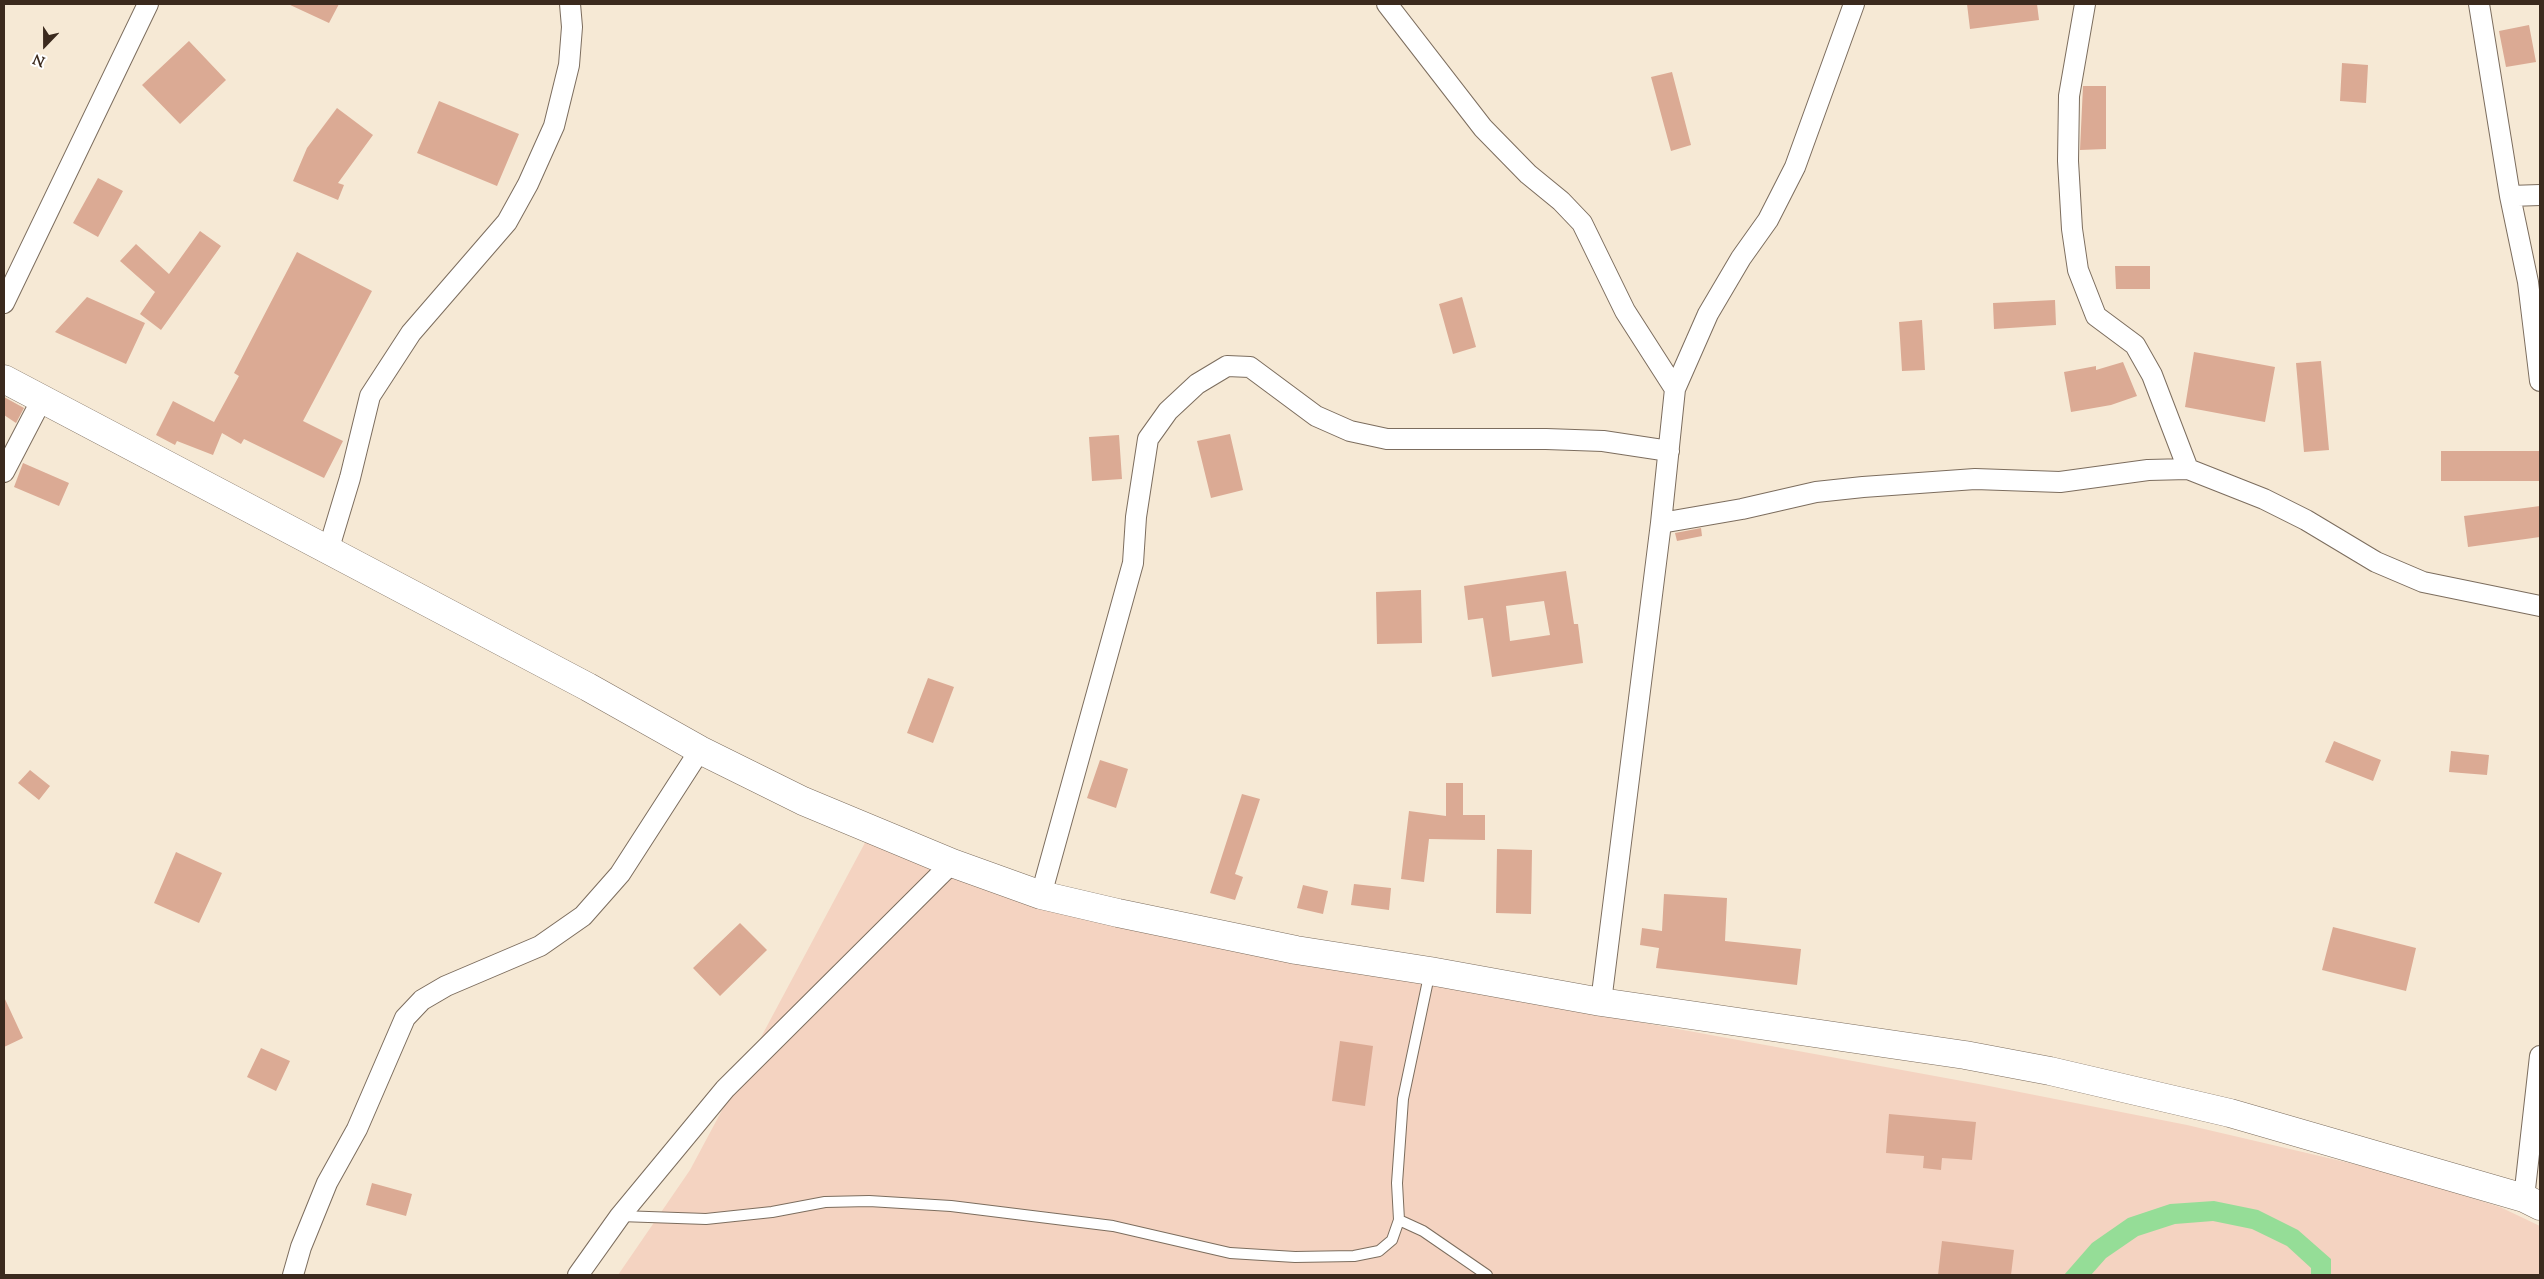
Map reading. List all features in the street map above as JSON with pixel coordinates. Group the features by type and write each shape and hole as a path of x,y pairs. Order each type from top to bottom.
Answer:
{"main road":[{"path":"4,379 588,687 700,750 803,801 952,864 1041,894 1118,913 1296,950 1430,971 1601,1002 1965,1055 2050,1071 2230,1113 2532,1202"}],"street":[{"path":"4,303 148,4"},
{"path":"328,551 350,478 370,396 411,333 507,222 528,184 554,126 569,65 572,27 570,4"},
{"path":"1387,4 1483,128 1528,174 1561,201 1582,223 1625,311 1675,389"},
{"path":"1601,1002 1661,523 1675,389 1708,314 1741,258 1768,220 1795,167 1854,4"},
{"path":"2085,4 2075,50 2069,96 2069,171 2072,229 2078,270 2096,316 2135,345 2152,375 2188,469"},
{"path":"2479,4 2510,196 2528,282 2540,381"},
{"path":"2510,196 2540,195"},
{"path":"1041,894 1056,833 1133,563 1136,517 1148,439 1168,411 1196,384 1227,366 1250,367 1316,416 1350,431 1387,439 1555,439 1603,441 1669,451"},
{"path":"4,472 42,399"},
{"path":"1661,523 1742,510 1816,492 1863,487 1975,480 2060,482 2148,470 2188,469 2264,499 2306,520 2376,562 2423,582 2540,606"},
{"path":"293,1275 301,1247 327,1183 357,1129 406,1018 422,1000 446,986 540,946 583,916 620,874 700,750"},
{"path":"578,1275 620,1216 726,1089 952,864"},
{"path":"2532,1202 2540,1056"}],"lane":[{"path":"620,1216 706,1219 772,1212 825,1202 869,1200 951,1206 1113,1226 1230,1253 1295,1258 1354,1256 1379,1251 1392,1240 1399,1220 1397,1183 1403,1099 1430,971"},
{"path":"1399,1220 1423,1231 1487,1275"}],"shaded area":[{"path":"867,839 1585,1012 1984,1085 2187,1125 2401,1175 2500,1207 2540,1226 2540,1275 618,1275 690,1170"}],"green space":[{"path":"2214,1201 2258,1210 2298,1230 2331,1259 2331,1275 2311,1275 2311,1268 2287,1246 2252,1229 2213,1221 2175,1224 2138,1236 2106,1258 2091,1275 2064,1275 2092,1243 2128,1218 2170,1204"}],"building":[{"path":"288,4 339,4 329,23"},
{"path":"1967,4 2037,4 2039,20 1970,29"},
{"path":"2529,25 2536,62 2506,67 2499,31"},
{"path":"189,41 226,80 180,124 142,85"},
{"path":"2342,63 2368,65 2366,103 2340,101"},
{"path":"1672,72 1691,145 1671,151 1651,77"},
{"path":"2083,86 2106,86 2106,149 2080,150"},
{"path":"439,101 519,134 497,186 417,153"},
{"path":"337,108 373,135 338,183 344,185 338,200 293,181 307,148"},
{"path":"98,178 123,191 98,237 73,223"},
{"path":"200,231 221,246 161,330 140,314 155,292 120,261 136,244 169,274"},
{"path":"297,252 372,291 303,421 343,441 324,478 244,439 241,444 222,433 213,455 177,441 175,445 156,435 173,401 214,422 239,376 234,373"},
{"path":"2115,266 2150,266 2150,289 2116,289"},
{"path":"87,297 145,323 126,364 55,332"},
{"path":"1462,297 1476,347 1453,354 1439,304"},
{"path":"2055,300 2056,325 1994,329 1993,303"},
{"path":"1922,320 1925,370 1902,371 1899,322"},
{"path":"2194,352 2275,367 2265,422 2185,407"},
{"path":"2321,361 2329,450 2304,452 2296,363"},
{"path":"2123,362 2137,396 2111,405 2071,412 2064,372 2096,366 2096,370"},
{"path":"4,397 24,408 16,423 4,415"},
{"path":"1230,434 1243,490 1211,498 1197,441"},
{"path":"1119,435 1122,479 1092,481 1089,437"},
{"path":"2441,451 2540,451 2540,481 2441,481"},
{"path":"23,463 69,483 59,506 14,487"},
{"path":"2540,506 2540,537 2468,547 2464,516"},
{"path":"1701,528 1702,536 1677,541 1675,533"},
{"path":"1566,571 1574,624 1578,624 1583,663 1492,677 1483,618 1468,620 1464,586","holes":["1544,601 1550,635 1510,641 1506,606"]},
{"path":"1421,590 1422,643 1377,644 1376,592"},
{"path":"928,678 954,687 933,743 907,733"},
{"path":"2334,741 2381,760 2373,781 2325,762"},
{"path":"2451,751 2489,755 2487,775 2449,772"},
{"path":"1100,760 1128,769 1116,808 1087,798"},
{"path":"30,770 50,786 39,800 18,783"},
{"path":"1446,783 1463,783 1463,815 1485,815 1485,840 1429,839 1424,882 1401,879 1409,811 1446,816"},
{"path":"1242,794 1260,799 1235,874 1243,877 1235,900 1210,893"},
{"path":"1497,849 1532,850 1531,914 1496,913"},
{"path":"176,852 222,873 199,923 154,903"},
{"path":"1354,884 1391,888 1389,910 1351,905"},
{"path":"1303,885 1328,891 1323,914 1297,908"},
{"path":"1664,894 1727,898 1725,941 1801,949 1797,985 1656,968 1659,948 1640,945 1642,928 1662,931"},
{"path":"740,923 767,950 720,996 693,968"},
{"path":"2333,927 2416,948 2406,991 2322,970"},
{"path":"4,997 23,1038 4,1047"},
{"path":"1340,1041 1373,1046 1365,1106 1332,1101"},
{"path":"261,1048 290,1061 276,1091 247,1077"},
{"path":"1889,1114 1976,1122 1972,1160 1942,1158 1941,1170 1923,1168 1924,1156 1886,1153"},
{"path":"372,1183 412,1194 406,1216 366,1205"},
{"path":"1942,1241 2014,1250 2011,1275 1938,1275"}]}
